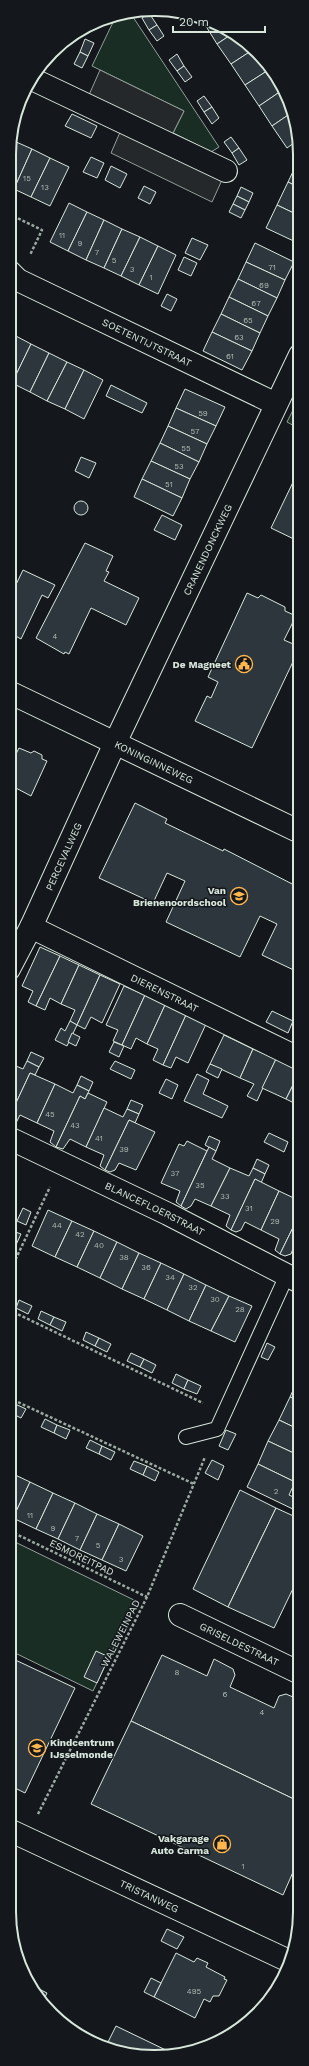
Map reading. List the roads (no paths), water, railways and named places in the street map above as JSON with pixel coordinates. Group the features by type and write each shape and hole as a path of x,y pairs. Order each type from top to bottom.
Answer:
{"street":[{"path":"37,82 226,171"},
{"name":"SOETENTIJTSTRAAT","path":"16,277 276,404"},
{"name":"CRANENDONCKWEG","path":"115,743 293,369"},
{"name":"KONINGINNEWEG","path":"16,695 293,829"},
{"name":"PERCEVALWEG","path":"16,956 31,927 115,743"},
{"name":"DIERENSTRAAT","path":"31,927 293,1056"},
{"name":"BLANCEFLOERSTRAAT","path":"16,1141 168,1214 293,1277"},
{"name":"GRISELDESTRAAT","path":"180,1616 293,1669"},
{"name":"TRISTANWEG","path":"17,1834 285,1959"}],"lane":[{"path":"186,1437 217,1429 293,1280"}],"place":[{"name":"De Magneet","path":"244,664"},
{"name":"Van Brienenoordschool","path":"239,896"},
{"name":"Kindcentrum IJsselmonde","path":"37,1748"},
{"name":"Vakgarage Auto Carma","path":"222,1844"}]}
